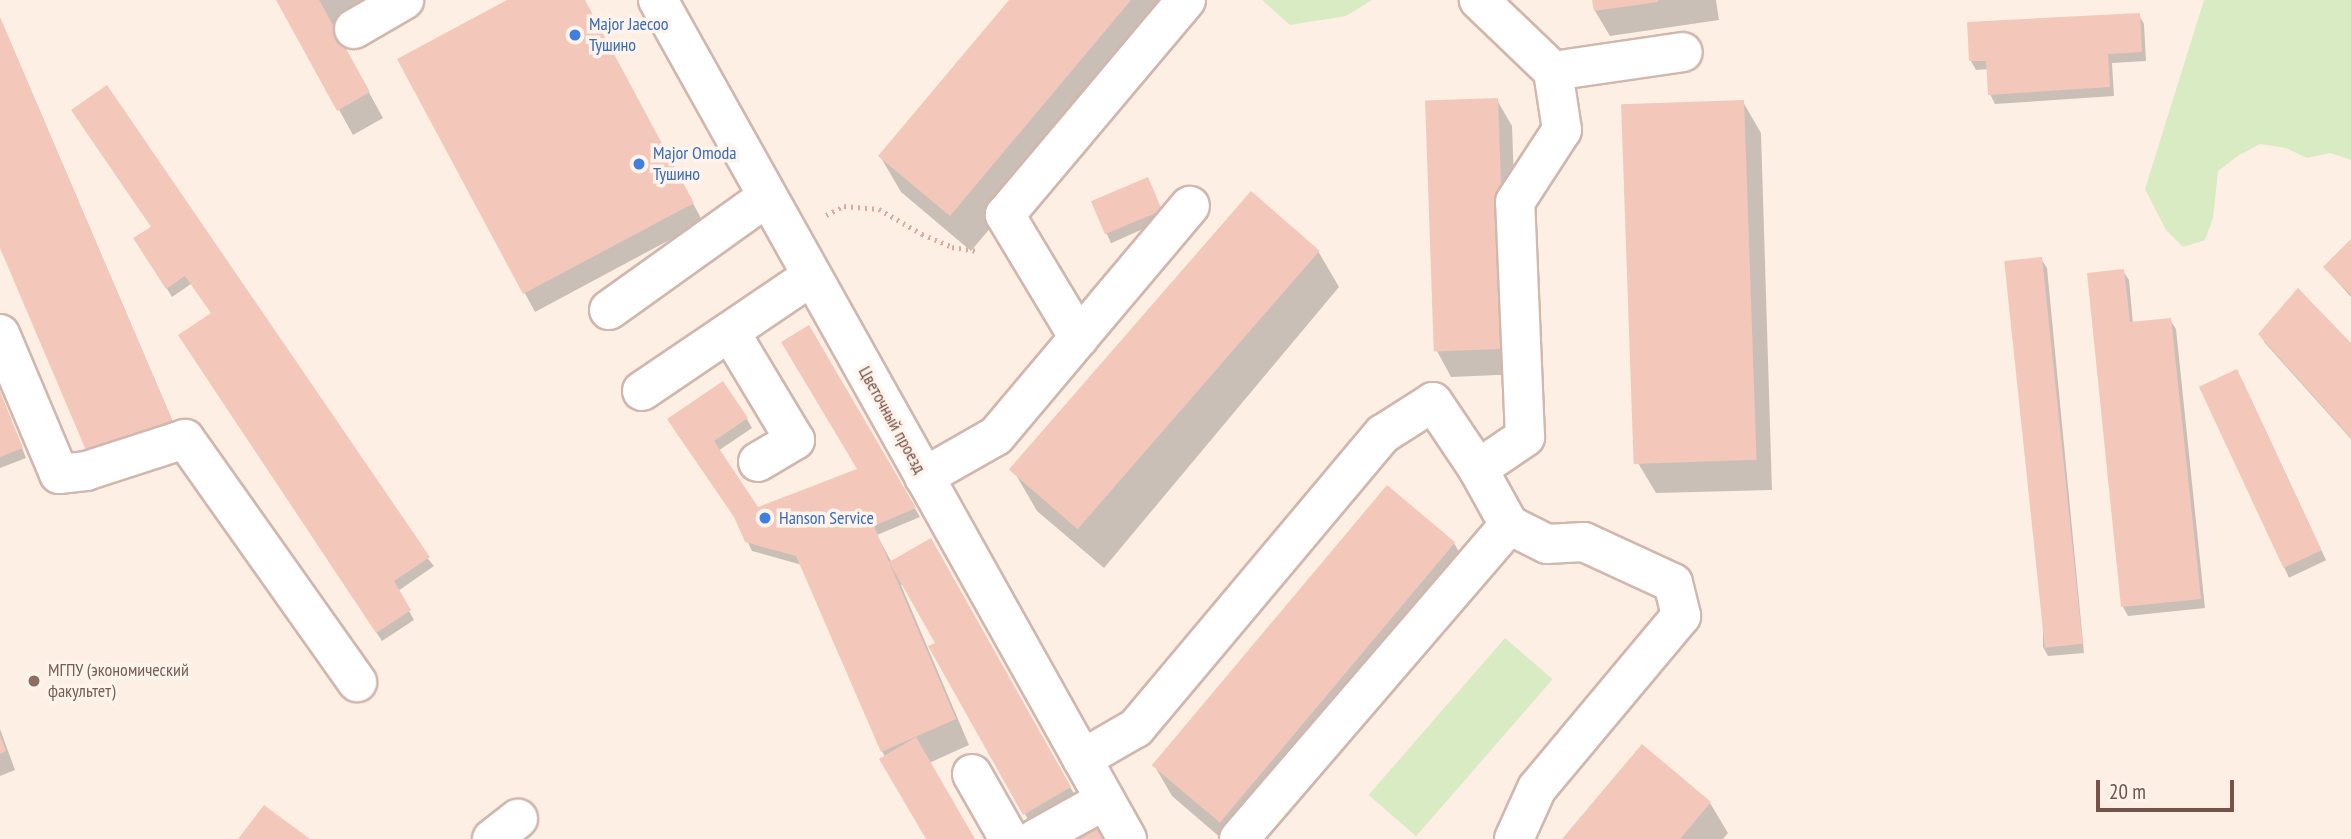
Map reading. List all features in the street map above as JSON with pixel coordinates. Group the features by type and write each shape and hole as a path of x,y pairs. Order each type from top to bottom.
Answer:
{"street":[{"path":"354,29 404,0"},
{"name":"Цветочный проезд","path":"658,0 1127,839"},
{"path":"1079,338 1005,215 1186,0"},
{"path":"1478,469 1525,438 1516,202 1562,130 1553,71 1479,0"},
{"path":"1553,71 1683,52"},
{"path":"608,310 768,197"},
{"path":"924,477 996,436 1190,206"},
{"path":"642,391 812,276"},
{"path":"730,331 795,440 758,462"},
{"path":"0,334 59,474 86,471 185,439 357,682"},
{"path":"1082,759 1136,729 1383,434 1433,402 1478,469 1508,525 1547,544 1584,542 1672,583 1681,616 1537,788 1514,839"},
{"path":"1254,834 1508,525"},
{"path":"972,774 1009,839"},
{"path":"1035,839 1105,800"}],"path":[{"path":"816,220 844,206 879,209 922,234 953,247 984,252 1020,240"}],"green space":[{"path":"1262,0 1372,0 1346,16 1290,25"},
{"path":"2204,0 2351,0 2351,160 2330,153 2307,158 2286,148 2260,144 2239,155 2218,171 2213,218 2205,240 2183,247 2166,230 2145,189"},
{"path":"1505,638 1553,679 1416,836 1369,795"}],"building":[{"path":"276,0 319,0 370,92 337,111"},
{"path":"507,0 585,0 694,203 523,294 397,59"},
{"path":"1009,0 1131,0 950,216 878,156"},
{"path":"1592,0 1658,0 1658,2 1594,11"},
{"path":"2140,13 2142,52 2108,54 2110,87 1988,95 1986,61 1969,61 1967,22"},
{"path":"0,17 172,420 88,455 0,248"},
{"path":"107,85 430,557 394,581 411,610 376,633 178,335 211,313 185,276 166,289 133,238 151,227 71,110"},
{"path":"1498,98 1507,349 1434,351 1425,101"},
{"path":"1744,100 1757,460 1634,464 1621,104"},
{"path":"1148,177 1162,210 1105,234 1091,201"},
{"path":"1251,191 1320,251 1078,529 1009,469"},
{"path":"2351,239 2351,295 2323,267"},
{"path":"2042,257 2083,644 2045,648 2004,261"},
{"path":"2124,269 2130,322 2171,318 2201,599 2121,607 2087,273"},
{"path":"2298,288 2351,343 2351,438 2258,334"},
{"path":"809,325 916,508 874,526 956,719 881,752 796,556 745,542 734,517 667,419 723,381 748,418 714,441 758,507 857,469 781,342"},
{"path":"2237,369 2322,550 2283,568 2199,387"},
{"path":"0,392 23,448 0,457"},
{"path":"1387,485 1455,542 1220,823 1152,765"},
{"path":"931,538 1071,787 1023,815 928,646 935,643 889,562"},
{"path":"0,735 6,751 0,754"},
{"path":"916,737 975,839 926,839 879,759"},
{"path":"1642,744 1711,802 1680,839 1562,839"},
{"path":"264,805 310,839 238,839"},
{"path":"1097,826 1104,839 1075,839"}],"place":[{"name":"Major Jaecoo Тушино","path":"575,35"},
{"name":"Major Omoda Тушино","path":"639,164"},
{"name":"Hanson Service","path":"765,518"},
{"name":"МГПУ (экономический факультет)","path":"34,681"}]}
